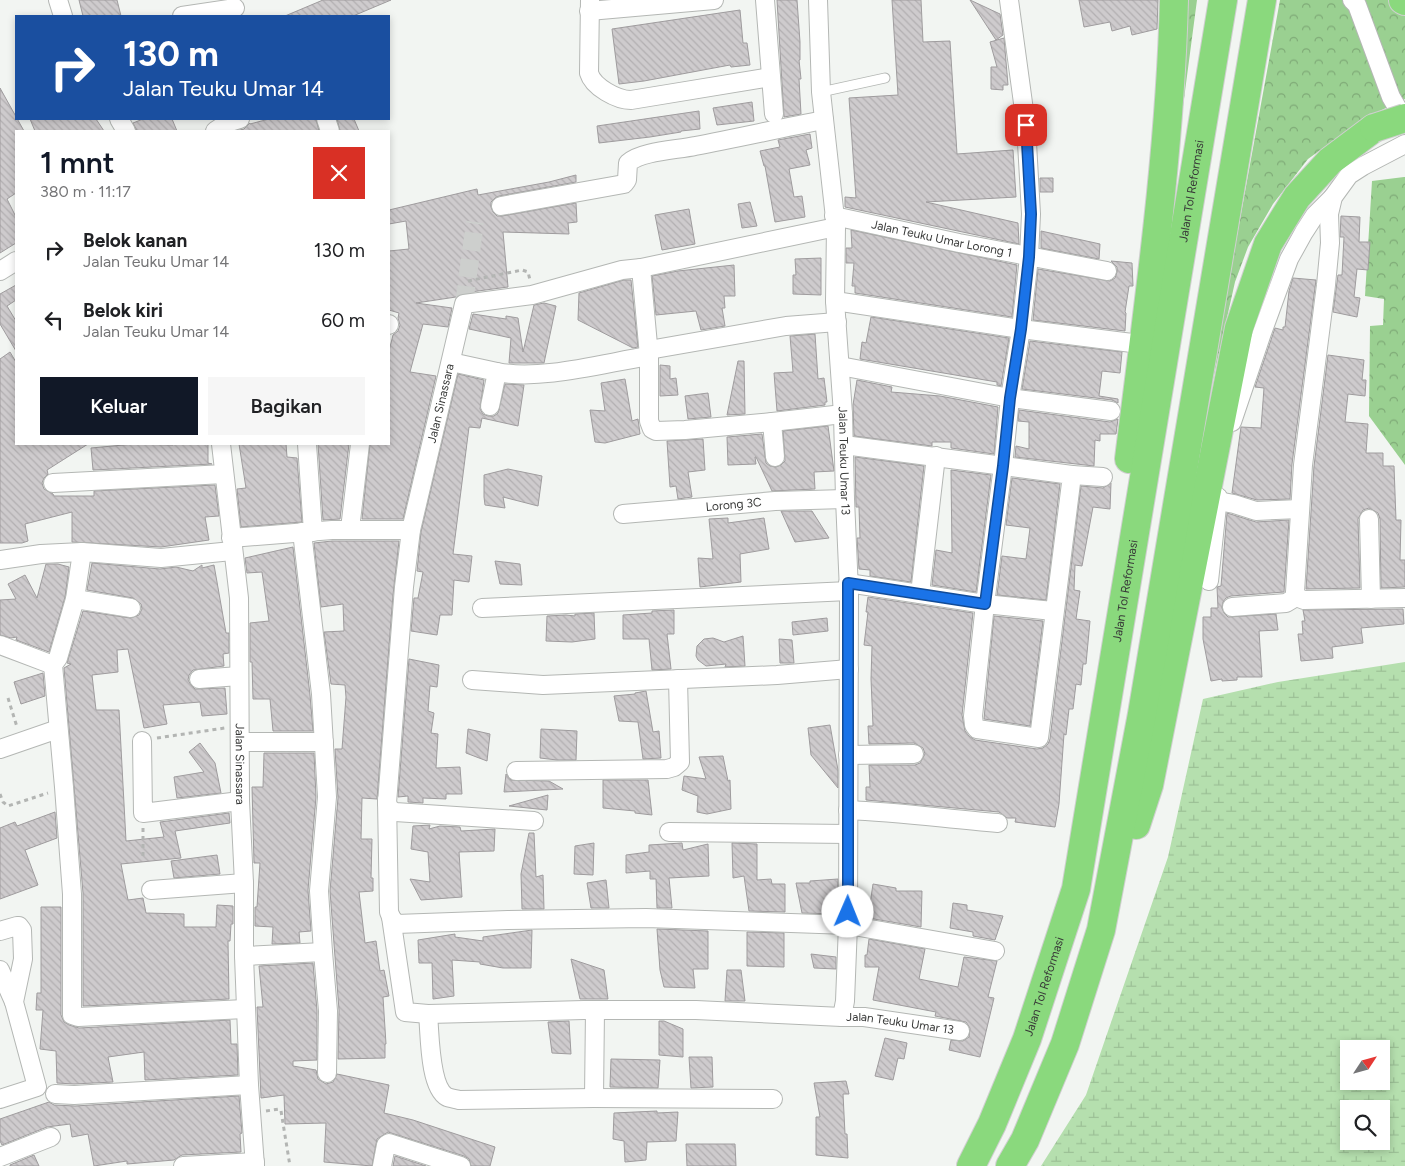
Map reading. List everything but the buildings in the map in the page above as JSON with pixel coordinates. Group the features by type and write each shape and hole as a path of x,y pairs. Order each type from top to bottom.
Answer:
{"highway":[{"path":"1076,889 1158,228 1173,56 1174,0"},
{"name":"Jalan Tol Reformasi","path":"971,1166 992,1124 1026,1039 1076,889 1223,0"},
{"path":"1101,930 1142,714 1262,0"},
{"path":"1010,1166 1025,1140 1065,1044 1149,785 1239,328 1268,244 1297,197 1330,161 1374,128 1405,118"}],"street":[{"path":"58,0 63,15"},
{"path":"714,0 589,5 590,77 597,85 621,98 631,100 770,77"},
{"path":"765,0 774,114"},
{"name":"Jalan Teuku Umar 13","path":"818,0 821,92 835,222 835,301 843,414 849,587 848,925 845,1001 842,1016 864,1017 960,1032"},
{"path":"1009,0 1026,125 1031,214 1029,257 1021,329 1010,398 973,716 974,725 979,730 1039,738 1072,475"},
{"path":"1352,0 1357,5 1391,97 1405,121"},
{"path":"189,15 235,8"},
{"path":"216,130 227,123 237,120"},
{"path":"501,206 624,184 627,180 628,163 647,154 694,147 824,120"},
{"path":"1209,581 1218,502 1227,444 1234,414 1289,259 1304,232 1349,175 1405,144"},
{"path":"1296,597 1300,510 1309,407 1326,285 1330,243 1329,214 1333,197"},
{"path":"532,296 622,270 641,268 835,222"},
{"name":"Jalan Teuku Umar Lorong 1","path":"835,222 1108,271"},
{"path":"0,272 15,262"},
{"path":"641,268 649,353 649,421 652,429 656,431 685,430 843,414"},
{"name":"Jalan Sinassara","path":"428,1014 405,1012 395,921 389,912 386,800 404,587 411,530 464,304 532,296"},
{"path":"835,301 1021,329 1132,343"},
{"path":"451,362 511,375 546,373 786,326 837,322"},
{"path":"840,366 1010,398 1111,411"},
{"path":"490,406 497,372"},
{"path":"772,422 775,458"},
{"path":"844,444 1072,475 1103,477"},
{"name":"Jalan Sinassara","path":"221,445 231,544 239,598 240,801 244,883 244,956 249,1085 255,1164"},
{"path":"307,445 308,532 327,797 319,891 328,1011 327,1073"},
{"path":"350,529 360,445"},
{"path":"920,594 936,456"},
{"path":"53,484 224,474"},
{"name":"Lorong 3C","path":"623,514 775,501 845,499"},
{"path":"1218,502 1234,504 1256,511 1300,510"},
{"path":"1369,519 1371,599"},
{"path":"0,560 41,554 82,552 161,558 231,544 308,532 350,529 411,530"},
{"path":"82,552 75,599 58,658 53,665 72,894 72,1015 78,1017 246,1009"},
{"path":"482,608 849,587 1054,611"},
{"path":"1296,597 1304,600 1405,598"},
{"path":"1232,607 1286,603 1296,597"},
{"path":"75,599 131,608"},
{"path":"0,645 53,665"},
{"path":"472,680 543,686 777,675 849,669"},
{"path":"199,679 239,676"},
{"path":"516,771 667,769 674,767 680,762 678,679"},
{"path":"0,749 58,729"},
{"path":"240,734 324,742"},
{"path":"142,741 143,813 240,801"},
{"path":"848,755 914,754"},
{"path":"386,800 390,809 395,812 534,821"},
{"path":"848,810 998,823"},
{"path":"669,832 848,834"},
{"path":"151,890 244,883"},
{"path":"395,921 646,918 848,925 996,951"},
{"path":"0,931 17,926 22,930 23,959 14,1002"},
{"path":"244,956 323,952"},
{"path":"0,970 14,1002 36,1087 0,1099"},
{"path":"772,1099 594,1098 459,1100 446,1096 438,1086 434,1075 428,1014 594,1010 696,1010 842,1016"},
{"path":"594,1010 594,1098"},
{"path":"55,1094 74,1095 249,1085"},
{"path":"0,1157 51,1137"},
{"path":"382,1166 388,1143 461,1166"},
{"path":"183,1166 255,1164"}],"lane":[{"path":"821,92 885,78"}],"path":[{"path":"468,281 524,270 529,274 532,296"},
{"path":"8,698 21,742"},
{"path":"142,741 240,734"},
{"path":"0,794 3,802 8,806 56,790"},
{"path":"143,813 143,860"},
{"path":"251,1114 276,1109 281,1111 290,1166"}],"green space":[{"path":"1180,0 1197,0 1162,266"},
{"path":"1280,0 1392,0 1405,10 1405,99 1365,118 1308,159 1273,204 1248,247 1235,282 1201,433"},
{"path":"1405,177 1405,465 1369,416 1370,326 1383,325 1384,299 1365,296 1372,181"},
{"path":"1405,662 1405,1166 1041,1166 1086,1095 1168,857 1203,699 1278,682"}],"tunnel":[{"path":"464,304 475,222"}],"route":[{"path":"848,912 848,583 985,604 1029,257 1031,214 1026,125"}]}
